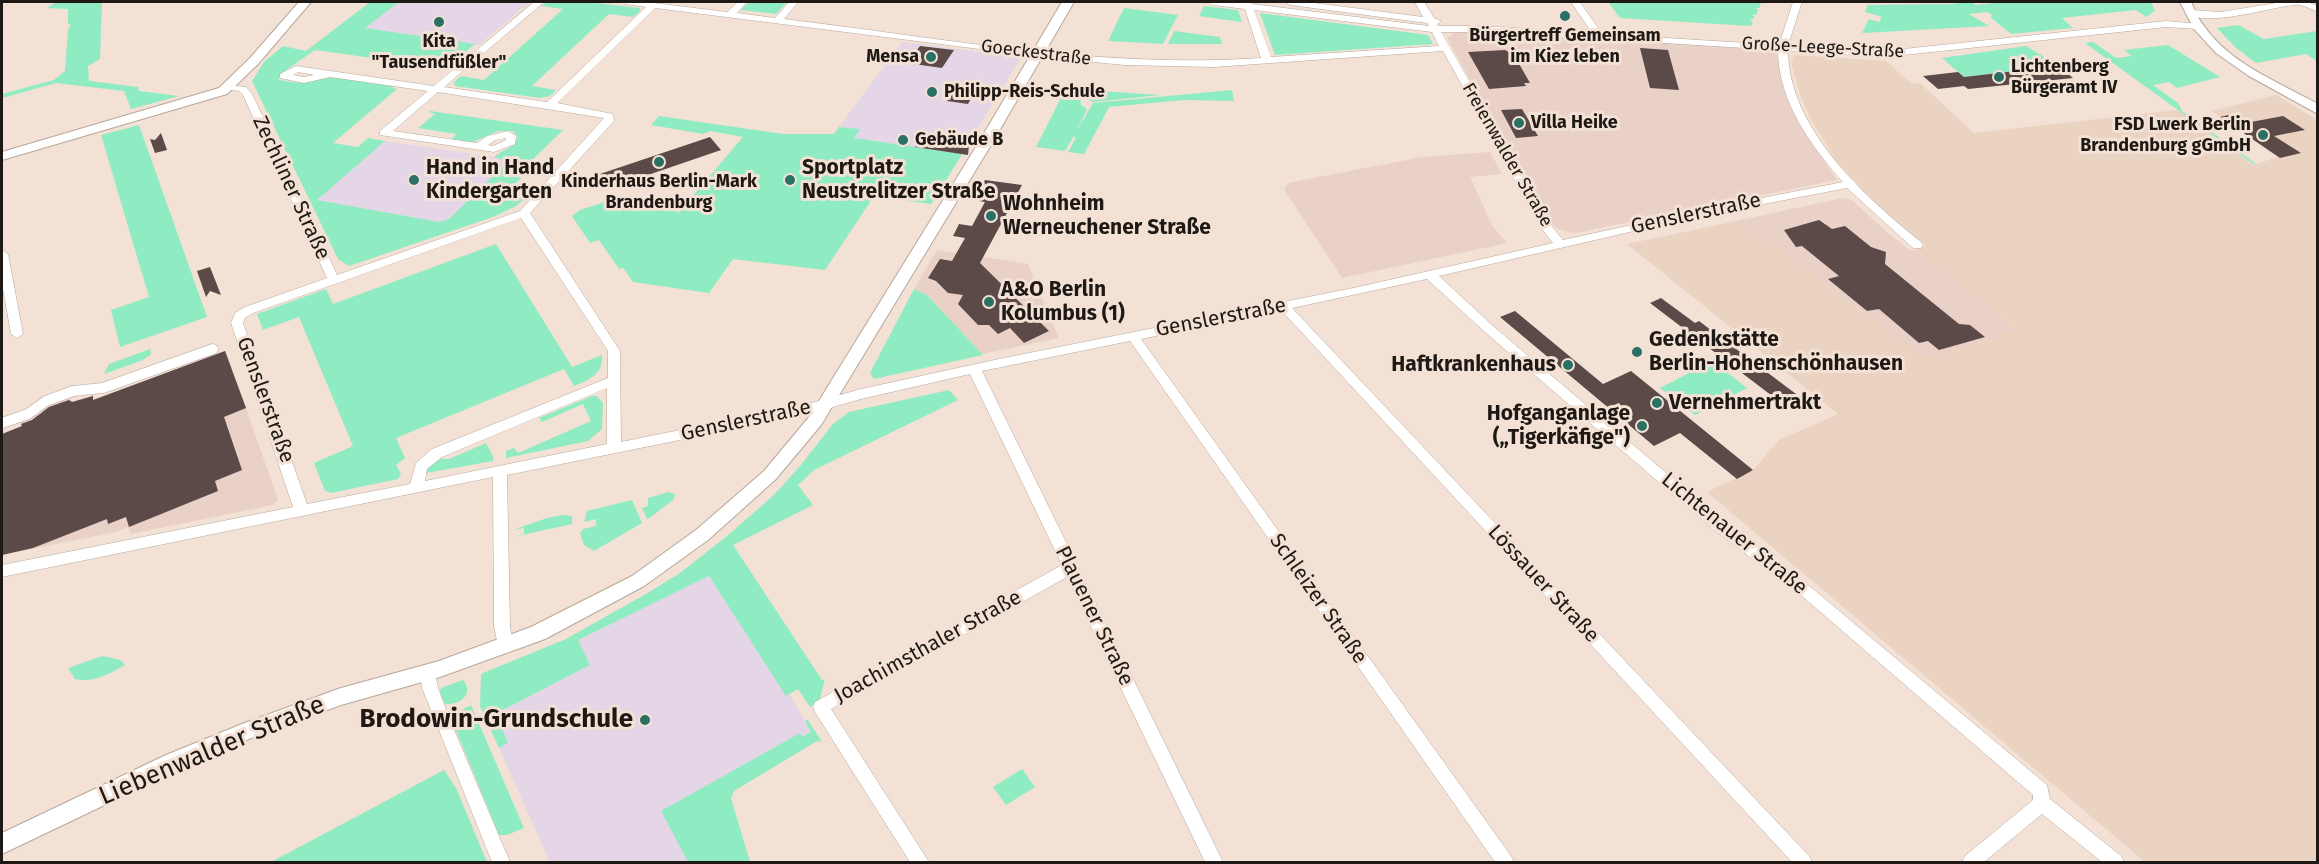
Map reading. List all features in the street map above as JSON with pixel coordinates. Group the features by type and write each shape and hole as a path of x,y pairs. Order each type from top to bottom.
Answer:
{"street":[{"path":"2,156 210,96 230,87 305,2"},
{"path":"479,147 384,133 540,2"},
{"name":"Goeckestraße","path":"627,2 1098,60 1161,63 1267,61 1447,48"},
{"path":"730,14 743,2"},
{"path":"777,21 794,2"},
{"name":"Liebenwalder Straße","path":"2,844 216,743 342,697 428,673 505,646 597,604 671,559 725,516 764,480 815,421 1068,2"},
{"name":"Große-Leege-Straße","path":"1213,2 1247,4 1436,30 1484,28"},
{"name":"Große-Leege-Straße","path":"1290,2 1484,28 1899,53 2166,24 2197,26"},
{"name":"Freienwalder Straße","path":"1420,2 1548,229 1561,244"},
{"path":"1576,2 1598,35"},
{"path":"1798,2 1786,32 1784,47 1785,74 1799,111 1818,144 1850,184 1884,218 1917,245"},
{"path":"2189,7 2212,15 2298,2 2318,9"},
{"path":"1247,4 1267,61"},
{"path":"549,105 652,5"},
{"path":"2189,7 2197,26 2215,45 2232,58 2318,110"},
{"path":"329,74 604,113 610,119 524,213 614,351 614,449"},
{"name":"Zechliner Straße","path":"230,87 242,89 247,94 334,280 524,213"},
{"name":"Genslerstraße","path":"2,571 614,449 1133,335 1430,275 1704,212 1850,184"},
{"path":"2,255 17,334"},
{"name":"Lichtenauer Straße","path":"1430,275 1489,329 1707,516 1808,593 2115,862"},
{"name":"Genslerstraße","path":"301,512 300,501 237,323 239,316 249,310 334,280"},
{"name":"Lössauer Straße","path":"1284,305 1803,862"},
{"name":"Schleizer Straße","path":"1133,335 1139,347 1505,862"},
{"path":"2,423 27,414 46,401 73,391 103,388 213,349"},
{"name":"Plauener Straße","path":"974,369 1214,862"},
{"path":"416,488 421,467 437,453 602,384 613,382"},
{"path":"500,472 502,626 505,646"},
{"name":"Joachimsthaler Straße","path":"920,862 821,707 1070,568"},
{"path":"428,673 430,688 441,718 501,862"},
{"path":"1971,862 2041,797"}],"shaded area":[{"name":"Kita \"Tausendfüßler\"","path":"399,2 530,2 479,45 364,28"},
{"path":"1489,31 1769,49 1777,54 1782,81 1805,132 1837,180 1575,233 1560,230 1548,222 1447,38 1454,33"},
{"name":"Philipp-Reis-Schule","path":"902,42 1021,57 966,148 950,152 853,138 859,129 839,127"},
{"path":"1794,55 1886,61 1912,84 1920,83 1974,133 2178,110 2253,165 2278,157 2212,111 2276,95 2317,120 2317,862 2145,862 1707,492 1753,470 1779,440 1838,414 1627,244 1736,221 1753,235 1762,237 1925,359 2018,330 1915,250 1926,246 1876,204 1836,160 1811,120 1801,97 1791,63"},
{"name":"Hand in Hand Kindergarten","path":"385,141 509,160 449,219 439,222 316,200"},
{"path":"1490,152 1502,174 1470,177 1493,227 1507,243 1342,278 1284,189 1288,183 1422,157"},
{"path":"1843,198 1852,200 1888,233 1911,251 1915,250 2019,331 1925,359 1762,237 1753,235 1736,221"},
{"path":"937,250 1028,264 1059,338 982,354 927,295 914,289"},
{"path":"226,351 278,500 273,505 131,534 128,527 115,532 2,555 2,434 22,426 20,421 42,413 42,406 70,396 72,402 93,395 94,400"},
{"name":"Brodowin-Grundschule","path":"709,576 812,732 802,737 800,733 662,811 688,862 550,862 486,719 590,665 577,640"}],"green space":[{"path":"56,2 102,2 100,59 88,66 89,81 138,87 139,91 179,96 131,109 124,91 56,83 2,98 2,94 54,80 65,71 68,30 71,25 68,24 68,9 47,8"},
{"path":"370,2 399,2 365,28 475,44 442,71 435,69 436,67 315,50 279,75 279,80 299,83 333,77 394,86 392,88 397,89 333,143 358,147 368,138 385,141 317,200 439,222 449,219 508,161 494,157 510,147 518,137 513,131 498,131 473,142 451,140 456,134 418,128 435,114 430,111 563,130 516,176 521,178 509,190 531,193 516,206 493,217 349,266 338,259 252,81 264,62 283,46 306,51"},
{"path":"547,2 587,2 640,8 640,11 633,17 609,14 532,86 556,90 550,96 540,98 455,86 454,82 461,76 484,80 563,9 541,6"},
{"path":"749,2 787,2 776,14 741,10"},
{"path":"1608,2 1761,3 1759,8 1756,8 1758,10 1756,15 1752,15 1755,17 1750,21 1753,22 1751,26 1620,18"},
{"path":"1953,2 1971,2 1976,5 2003,2 2151,2 2155,11 2146,17 2136,10 2062,18 2073,28 2011,34 1987,12 1969,14 1989,26 1862,33 1869,19 1879,22 1882,17 1865,12 1868,5 1955,4"},
{"path":"1204,6 1238,10 1242,22 1199,16"},
{"path":"1124,8 1178,15 1163,44 1108,41"},
{"path":"1260,13 1428,35 1433,44 1275,55"},
{"path":"2238,25 2264,39 2317,31 2317,61 2306,54 2256,63 2235,47 2217,28"},
{"path":"1174,31 1220,37 1222,44 1168,44"},
{"path":"2093,42 2116,58 2132,56 2124,50 2168,45 2220,77 2177,88 2169,82 2153,85 2178,103 2182,111 2256,164 2085,43"},
{"path":"2026,46 2059,66 1964,77 1942,58"},
{"path":"1067,89 1161,95 1093,102"},
{"path":"1232,90 1234,101 1184,100 1109,107 1084,154 1068,152 1076,138 1074,136 1065,151 1036,147 1064,92 1080,98 1081,105 1087,109 1076,132 1093,103"},
{"path":"659,116 783,134 834,134 839,127 860,129 854,138 949,152 954,146 966,148 931,204 874,196 825,270 733,259 709,293 633,282 623,268 619,269 599,240 590,243 572,216 580,210 611,200 679,212 743,137 710,131 703,134 651,125"},
{"path":"139,125 207,317 120,347 111,310 149,297 101,135"},
{"path":"496,244 572,367 602,355 598,371 591,378 574,386 564,369 396,438 405,458 396,465 401,474 398,479 331,493 325,491 314,463 353,446 299,317 263,330 257,314 326,289 333,304"},
{"path":"914,289 927,295 983,355 874,379 870,373"},
{"path":"150,349 151,354 143,360 104,374 109,364"},
{"path":"1712,361 1747,388 1695,415 1660,388"},
{"path":"949,390 958,400 814,470 798,485 813,505 733,545 822,680 825,679 819,702 810,707 798,689 786,696 709,576 578,640 590,665 495,714 508,743 499,748 480,706 481,675 483,673 566,639 680,573 775,494 833,424 849,412"},
{"path":"597,396 603,403 602,429 588,441 506,458 506,451 514,448 518,453 591,421 583,404 542,422 539,418"},
{"path":"486,443 493,456 493,461 426,473 428,465 440,456 443,459 449,459"},
{"path":"669,492 675,494 674,499 647,519 642,508 648,506 648,498"},
{"path":"632,500 642,523 594,551 584,545 580,533 583,529 596,526 596,519 584,522 587,511"},
{"path":"563,515 572,516 572,524 513,537 524,534 524,528 513,530"},
{"path":"102,656 121,660 125,665 89,680 75,679 68,668"},
{"path":"463,680 467,690 464,698 456,703 445,704 440,692 441,688"},
{"path":"471,705 524,828 507,835 499,835 451,718"},
{"path":"808,720 822,742 817,741 734,791 731,798 750,862 688,862 661,811 800,733 802,737 811,732 805,721"},
{"path":"1022,769 1035,787 1006,805 993,787"},
{"path":"444,770 456,788 487,862 271,862"}],"building":[{"name":"Mensa","path":"920,46 954,50 942,68 907,63"},
{"path":"1640,48 1668,50 1679,90 1650,88"},
{"path":"1505,50 1514,55 1530,83 1524,83 1526,86 1489,89 1468,52"},
{"name":"Lichtenberg Bürgeramt IV","path":"2059,66 2073,78 1968,89 1964,86 1938,89 1923,76 1958,72 1964,77"},
{"path":"955,89 975,91 968,104 947,101"},
{"name":"Villa Heike","path":"1522,109 1538,136 1516,138 1501,110"},
{"name":"FSD Lwerk Berlin Brandenburg gGmbH","path":"2237,113 2251,122 2283,116 2305,130 2274,136 2301,153 2280,158 2220,117"},
{"path":"161,133 167,150 155,153 150,139 155,140"},
{"path":"926,133 946,136 942,141 969,145 968,155 915,147"},
{"name":"Kinderhaus Berlin-Mark Brandenburg","path":"710,137 721,150 607,189 597,175"},
{"path":"985,180 1022,185 980,263 1049,331 1024,343 1010,328 998,334 989,325 978,325 958,304 963,295 948,293 936,281 928,278 940,259 952,261 965,238 953,236 959,224 972,226 985,202 973,200"},
{"path":"1819,220 1832,229 1845,226 1871,247 1886,252 1885,264 1959,324 1970,325 1985,337 1939,350 1928,341 1919,343 1879,309 1867,311 1828,279 1839,276 1802,246 1796,247 1784,230"},
{"path":"210,267 221,295 210,291 206,297 197,271"},
{"path":"1661,298 1695,323 1699,321 1800,397 1784,405 1650,303"},
{"path":"1515,311 1603,384 1631,371 1753,470 1737,479 1680,433 1654,446 1500,317"},
{"path":"225,351 246,408 224,417 242,470 215,481 218,491 129,527 126,517 108,524 107,519 33,548 2,555 2,434 22,426 21,424 32,420 49,407 69,400 72,402 93,396 93,400"}],"place":[{"name":"Bürgertreff Gemeinsam im Kiez leben","path":"1565,16"},
{"name":"Kita \"Tausendfüßler\"","path":"439,22"},
{"name":"Mensa","path":"931,57"},
{"name":"Lichtenberg Bürgeramt IV","path":"1999,77"},
{"name":"Philipp-Reis-Schule","path":"932,92"},
{"name":"Villa Heike","path":"1519,123"},
{"name":"FSD Lwerk Berlin Brandenburg gGmbH","path":"2263,135"},
{"name":"Gebäude B","path":"903,140"},
{"name":"Kinderhaus Berlin-Mark Brandenburg","path":"659,162"},
{"name":"Hand in Hand Kindergarten","path":"414,180"},
{"name":"Sportplatz Neustrelitzer Straße","path":"790,180"},
{"name":"Wohnheim Werneuchener Straße","path":"991,216"},
{"name":"A&O Berlin Kolumbus (1)","path":"989,302"},
{"name":"Gedenkstätte Berlin-Hohenschönhausen","path":"1637,352"},
{"name":"Haftkrankenhaus","path":"1568,365"},
{"name":"Vernehmertrakt","path":"1657,403"},
{"name":"Hofganganlage („Tigerkäfige\")","path":"1642,426"},
{"name":"Brodowin-Grundschule","path":"645,720"}]}
